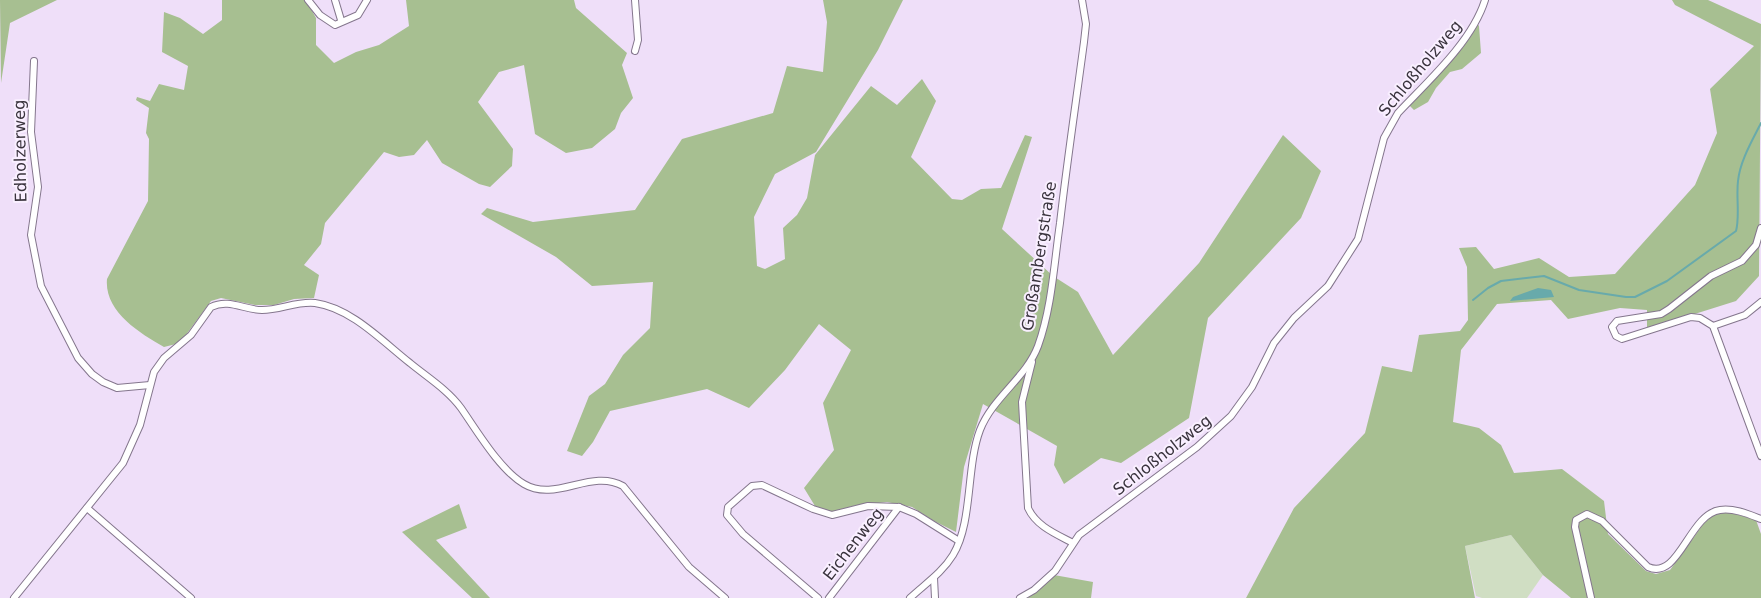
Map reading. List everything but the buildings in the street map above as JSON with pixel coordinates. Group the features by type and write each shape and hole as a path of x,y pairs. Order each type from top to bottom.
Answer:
{"street":[{"path":"308,0 320,15 332,24 358,15 367,0"},
{"path":"335,0 341,20"},
{"path":"635,0 638,40 635,51"},
{"name":"Großambergstraße","path":"910,598 934,578 952,556 962,531 974,454 981,429 993,406 1022,374 1034,356 1043,331 1053,276 1085,33 1085,14 1082,0"},
{"name":"Schloßholzweg","path":"1020,598 1046,580 1064,559 1073,543 1092,524 1197,447 1213,434 1237,408 1256,379 1274,343 1294,318 1328,286 1348,257 1364,225 1388,127 1465,38 1478,17 1485,0"},
{"name":"Edholzerweg","path":"34,61 31,132 38,187 31,235 41,286 78,358 92,374 103,382 117,388 150,385"},
{"path":"1761,228 1756,245 1742,262 1711,276 1661,314 1617,321 1612,327 1616,336 1622,338 1691,317 1700,318 1713,326 1761,456"},
{"path":"14,598 118,471 133,446 154,372 164,358 191,335 211,307 217,304 228,303 261,310 277,310 304,302 330,308 362,325 446,392 460,407 508,471 524,484 533,488 553,490 599,480 623,486 689,567 726,598"},
{"path":"1713,326 1745,315 1761,302"},
{"path":"1034,356 1022,402 1028,508 1031,516 1040,524 1073,543"},
{"path":"818,598 743,534 727,515 728,507 752,486 762,485 813,510 832,515 868,506 899,507 916,514 959,541"},
{"name":"Eichenweg","path":"829,598 899,507"},
{"path":"87,508 191,598"},
{"path":"1591,598 1575,527 1576,520 1581,516 1587,514 1602,521 1648,567 1654,570 1667,567 1707,515 1718,510 1728,509 1761,518"},
{"path":"934,578 935,598"}],"shaded area":[{"path":"0,0 57,0 10,23 1,83"},
{"path":"222,0 306,0 316,18 316,45 334,63 356,52 379,45 409,26 406,0 574,0 576,8 627,53 622,65 633,98 621,113 615,129 592,148 566,153 535,134 524,65 499,72 478,102 513,149 512,166 490,187 479,184 442,163 427,140 414,155 399,157 384,152 325,223 321,244 304,265 319,275 314,298 294,299 274,305 255,305 221,298 211,301 180,343 164,347 144,335 125,320 111,301 108,291 107,279 148,201 149,139 146,133 149,108 136,100 137,97 150,101 159,84 184,90 188,66 162,52 164,12 180,18 203,34 222,20"},
{"path":"823,0 903,0 878,50 816,152 775,174 754,217 757,266 765,269 785,259 783,228 797,215 807,198 815,155 871,86 897,105 922,79 936,101 911,157 952,199 962,200 981,189 1001,188 1025,135 1032,137 1002,229 1053,276 1078,292 1113,355 1199,263 1283,135 1321,171 1301,218 1208,318 1189,418 1121,463 1101,458 1064,484 1054,465 1057,446 983,404 964,467 956,532 912,507 887,502 853,506 831,512 815,506 804,488 834,450 823,403 851,350 819,324 785,370 749,408 707,389 610,411 593,442 582,456 567,451 589,396 605,384 623,355 650,328 653,282 592,286 556,257 481,214 487,208 533,222 635,210 682,139 773,113 787,66 823,72 827,22"},
{"path":"1672,0 1708,0 1761,24 1759,276 1736,301 1647,329 1647,310 1620,308 1568,319 1551,300 1497,304 1461,350 1453,422 1479,428 1501,445 1514,473 1562,469 1604,501 1608,534 1646,571 1656,574 1670,570 1704,523 1715,514 1729,512 1756,520 1761,534 1761,598 1571,598 1543,575 1511,535 1465,546 1475,598 1246,598 1294,508 1365,433 1382,366 1412,372 1419,335 1460,331 1468,320 1467,267 1459,248 1476,247 1494,269 1539,258 1569,277 1615,274 1695,185 1717,133 1710,89 1754,46 1675,5"},
{"path":"1477,23 1479,26 1481,53 1462,69 1450,72 1436,88 1428,102 1414,110 1409,105"},
{"path":"1538,288 1551,290 1554,297 1510,301 1513,297"},
{"path":"459,504 467,528 436,540 490,598 472,598 402,532"},
{"path":"1511,535 1543,575 1527,598 1482,598 1476,596 1465,546"},
{"path":"1054,575 1093,582 1091,598 1028,598"}],"waterway":[{"path":"1473,300 1488,288 1501,281 1544,276 1579,290 1626,297 1635,297 1667,281 1736,231 1739,174 1747,151 1761,123"}]}
